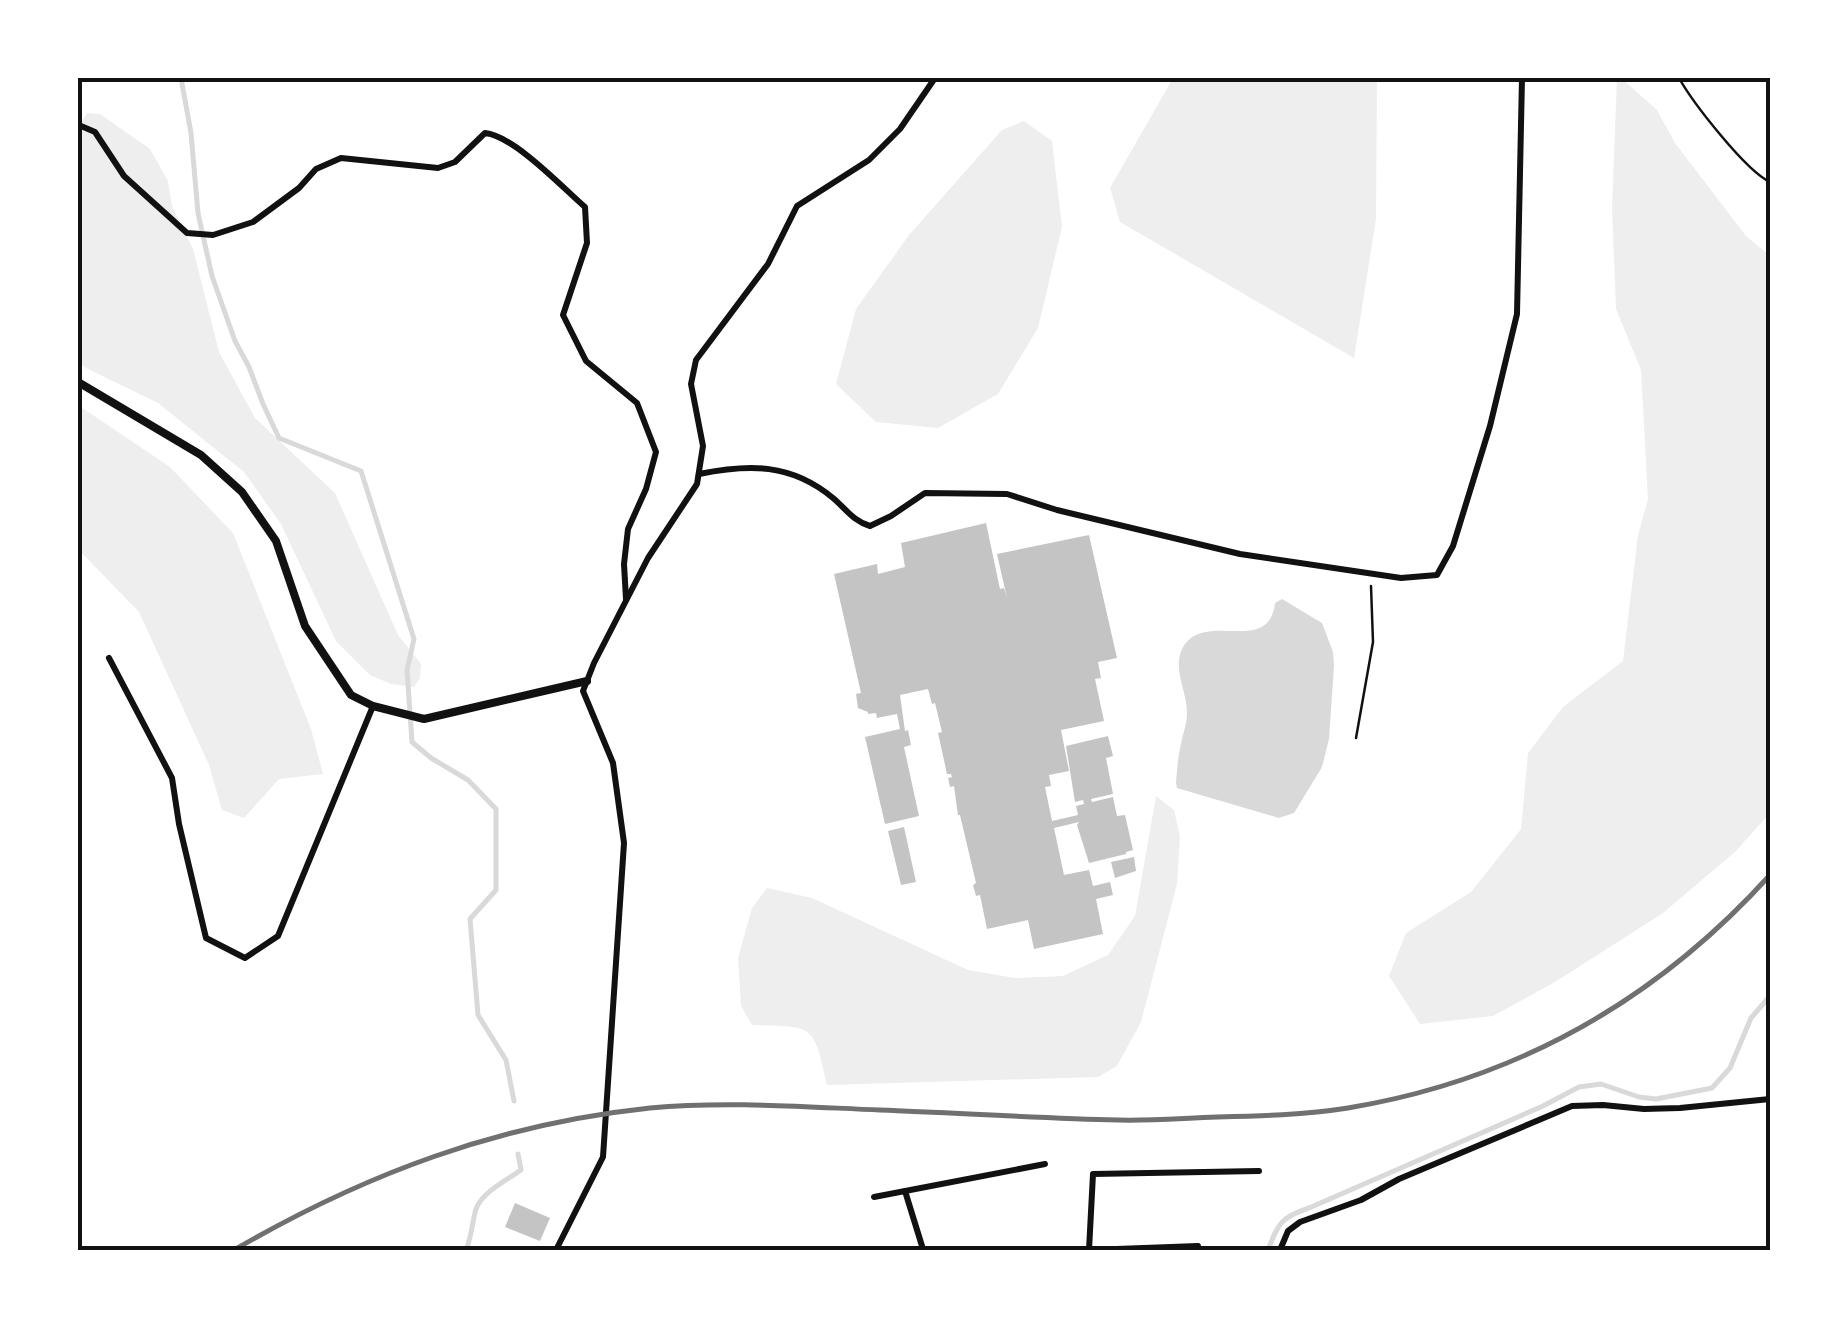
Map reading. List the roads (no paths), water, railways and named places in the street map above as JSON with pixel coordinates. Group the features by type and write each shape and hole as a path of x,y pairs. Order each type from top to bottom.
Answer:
{"street":[{"path":"556,1250 603,1157 624,843 613,764 583,691 648,558 697,484 704,446 691,384 696,360 768,264 797,206 869,160 900,129 934,78"},
{"path":"698,474 734,467 782,470 818,486 858,523 870,526 925,493 1007,494 1056,510 1240,554 1400,578 1438,575 1452,546 1490,426 1517,314 1522,78"},
{"path":"78,127 95,132 124,176 187,233 213,235 253,222 299,188 316,170 341,158 438,168 456,162 485,133 496,134 530,158 585,207 587,243 563,315 586,362 637,403 656,452 646,489 628,529 624,564 626,601"},
{"path":"78,382 201,455 242,492 276,541 305,626 351,695 373,706 424,719 587,681"},
{"path":"108,658 172,778 206,938 245,958 278,936 373,706"},
{"path":"1280,1250 1288,1231 1300,1222 1361,1200 1572,1106 1662,1109 1770,1099"},
{"path":"874,1198 1045,1164"},
{"path":"1198,1246 1088,1250 1093,1174 1259,1171"},
{"path":"906,1191 921,1250"}],"waterway":[{"path":"181,78 191,133 198,213 212,276 235,341 279,438 361,471 414,639 407,670 412,742 468,780 496,809 496,890 470,919 478,1015 506,1060 514,1101"},
{"path":"1268,1250 1286,1218 1579,1087 1601,1084 1656,1099 1712,1088 1730,1068 1751,1018 1770,996"},
{"path":"466,1250 479,1203 521,1170 518,1154"}],"railway":[{"path":"234,1250 333,1198 434,1156 539,1126 650,1108 765,1105 1143,1120 1315,1112 1410,1095 1469,1078 1525,1055 1631,997 1680,961 1770,875"}]}
